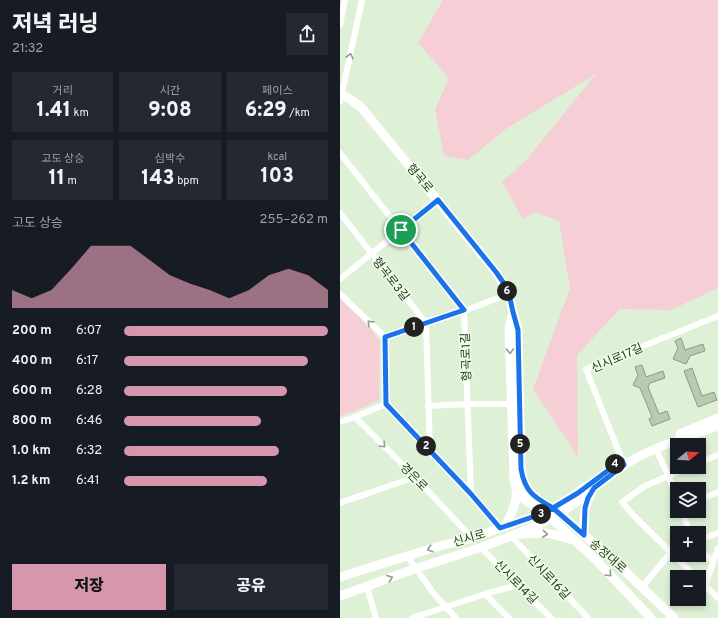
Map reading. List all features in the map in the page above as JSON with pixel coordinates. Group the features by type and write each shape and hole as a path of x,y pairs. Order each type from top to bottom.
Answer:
{"street":[{"path":"340,25 345,0"},
{"path":"341,97 362,0"},
{"name":"형곡로","path":"341,97 350,99 361,107 370,120 438,200 496,272 509,294 518,330 521,469 523,481 535,502"},
{"path":"340,153 464,310"},
{"path":"340,279 438,200"},
{"name":"형곡로3길","path":"340,213 426,323"},
{"path":"340,294 385,337 386,404 502,528"},
{"path":"385,337 509,294"},
{"name":"형곡로1길","path":"464,310 468,404"},
{"name":"형곡로","path":"502,528 515,506 516,492 514,477 509,328 513,312"},
{"name":"신시로17길","path":"623,462 586,369 718,316"},
{"path":"426,323 430,450"},
{"path":"340,422 386,404"},
{"path":"468,404 471,494"},
{"path":"428,406 511,404"},
{"name":"경은로","path":"356,417 472,538"},
{"name":"신시로","path":"556,511 574,504 632,454 718,418"},
{"name":"신시로","path":"340,596 513,535 556,511 578,493 623,462 718,426"},
{"path":"656,449 671,482"},
{"path":"706,460 718,455"},
{"path":"668,475 645,486 622,502 634,517 670,548"},
{"path":"340,503 415,477"},
{"path":"515,484 526,500 535,502"},
{"path":"584,535 585,508 588,498 594,488"},
{"path":"706,497 718,492"},
{"name":"송정대로","path":"535,502 556,511 607,554 674,618"},
{"name":"송정대로","path":"535,502 596,560 651,618"},
{"name":"신시로","path":"340,577 436,547 548,516"},
{"path":"513,535 540,533 575,540"},
{"path":"706,537 718,533"},
{"name":"신시로16길","path":"513,535 588,618"},
{"name":"신시로14길","path":"480,547 551,618"},
{"path":"706,583 718,548"},
{"path":"706,555 713,562"},
{"path":"642,587 670,556"},
{"path":"408,557 434,594 456,618"},
{"path":"683,562 690,570"},
{"path":"412,618 485,594 518,585"},
{"path":"367,587 376,618"},
{"path":"706,587 718,598"},
{"path":"485,594 509,618"}],"shaded area":[{"path":"443,0 718,0 718,288 671,310 620,309 577,355 578,457 533,389 570,288 559,221 535,212 523,219 502,182 527,159 596,74 507,128 468,160 444,156 435,109 449,78 418,43"},
{"path":"340,298 372,330 380,342 379,400 340,416"}],"building":[{"path":"681,338 685,350 703,344 705,351 690,356 686,364 673,359 678,348 675,341"},
{"path":"642,365 646,377 663,371 665,378 650,383 648,387 659,414 667,411 670,419 652,426 649,419 652,417 640,388 633,385 638,375 635,367"},
{"path":"692,368 702,396 714,392 717,400 698,407 684,371"}],"route":[{"path":"401,230 438,200 496,272 509,294 518,330 521,469 523,481 531,493 538,500 553,508 578,493 622,460 624,465 594,488 588,498 585,508 584,535 553,508 544,513 500,528 471,494 386,404 385,337 464,310 401,230"}]}
